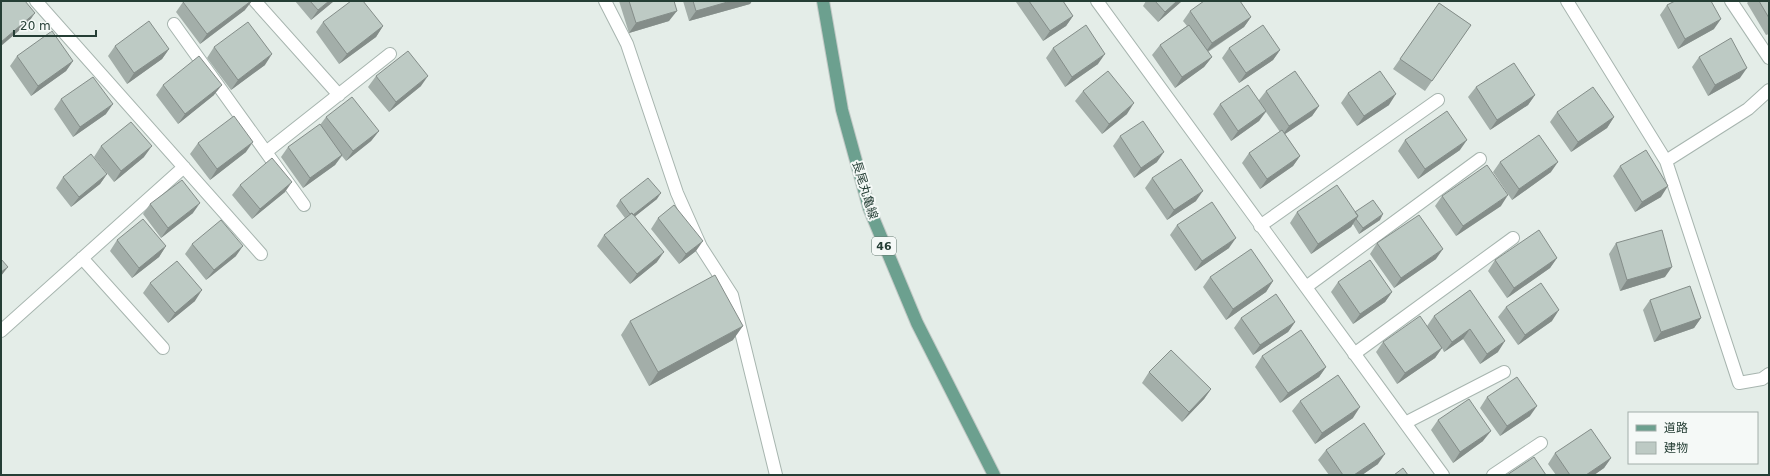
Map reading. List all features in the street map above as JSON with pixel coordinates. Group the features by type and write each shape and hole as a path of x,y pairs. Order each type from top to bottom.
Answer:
{"main road":[{"name":"長尾丸亀線","path":"823,1 842,110 869,208 917,323 994,475"}],"street":[{"path":"36,1 261,254"},
{"path":"255,1 339,95"},
{"path":"605,1 627,44 677,193 701,248 732,295 776,475"},
{"path":"1097,1 1443,475"},
{"path":"1566,1 1666,161 1739,383 1762,379 1769,374"},
{"path":"1730,1 1769,58"},
{"path":"174,24 304,205"},
{"path":"266,152 390,54"},
{"path":"1666,161 1748,109 1769,90"},
{"path":"1260,226 1438,100"},
{"path":"1306,287 1480,159"},
{"path":"1,331 184,167"},
{"path":"1354,354 1513,238"},
{"path":"82,258 163,348"},
{"path":"1405,423 1504,372"},
{"path":"1493,475 1541,443"}],"building":[{"path":"25,1 35,13 1,42 1,2"},
{"path":"251,1 207,34 183,2"},
{"path":"310,1 329,1 318,10"},
{"path":"351,1 363,1 383,26 347,54 323,22"},
{"path":"629,1 674,1 677,11 636,23"},
{"path":"693,1 731,1 696,11"},
{"path":"1029,1 1063,1 1073,16 1050,31"},
{"path":"1155,1 1177,1 1165,12"},
{"path":"1204,1 1240,1 1251,17 1212,43 1190,11"},
{"path":"1675,1 1711,1 1721,19 1685,39 1667,5"},
{"path":"1759,1 1769,1 1769,18"},
{"path":"1439,3 1471,25 1432,81 1400,59"},
{"path":"149,21 169,49 134,73 115,46"},
{"path":"248,22 272,54 238,80 214,47"},
{"path":"1086,25 1105,54 1072,77 1053,48"},
{"path":"1189,25 1212,57 1182,77 1160,45"},
{"path":"1263,25 1280,50 1246,73 1229,48"},
{"path":"52,31 73,61 38,86 17,56"},
{"path":"1731,38 1747,68 1715,85 1699,57"},
{"path":"408,51 428,76 396,102 376,76"},
{"path":"199,56 222,85 185,114 163,85"},
{"path":"1514,63 1535,95 1497,120 1476,87"},
{"path":"1108,71 1134,103 1109,124 1083,91"},
{"path":"1295,71 1319,106 1289,126 1266,91"},
{"path":"1380,71 1396,94 1364,116 1348,93"},
{"path":"93,77 113,104 80,127 61,99"},
{"path":"1248,85 1266,111 1238,131 1220,104"},
{"path":"1593,87 1614,117 1578,142 1557,112"},
{"path":"352,97 379,131 353,151 326,117"},
{"path":"1447,111 1467,140 1425,169 1405,140"},
{"path":"234,116 253,142 217,169 198,143"},
{"path":"1143,121 1164,152 1141,168 1120,136"},
{"path":"131,122 152,146 121,171 101,146"},
{"path":"320,124 342,155 310,178 288,147"},
{"path":"1282,130 1300,156 1267,179 1249,153"},
{"path":"1539,135 1558,162 1519,189 1500,162"},
{"path":"1646,150 1668,186 1642,202 1620,166"},
{"path":"91,154 107,174 79,197 63,177"},
{"path":"272,158 292,182 260,209 240,185"},
{"path":"1181,159 1203,191 1174,210 1152,178"},
{"path":"1487,165 1508,195 1463,226 1442,196"},
{"path":"648,178 661,193 633,215 632,213 630,214 620,200"},
{"path":"182,180 200,203 168,228 150,204"},
{"path":"1337,185 1358,216 1318,244 1297,212"},
{"path":"1373,200 1383,214 1363,228 1356,219 1358,216 1355,212"},
{"path":"1212,202 1236,238 1202,261 1177,225"},
{"path":"674,205 703,241 686,254 658,218"},
{"path":"632,213 664,252 637,274 604,235"},
{"path":"1419,215 1443,249 1401,278 1377,243"},
{"path":"143,219 166,246 139,268 117,240"},
{"path":"221,220 243,246 214,270 192,244"},
{"path":"1539,230 1557,258 1514,288 1495,260"},
{"path":"1662,230 1672,267 1627,280 1616,243"},
{"path":"1251,249 1273,281 1233,309 1210,277"},
{"path":"1,259 8,267 1,272"},
{"path":"1370,260 1392,292 1360,314 1338,282"},
{"path":"177,261 202,290 175,313 150,283"},
{"path":"715,275 743,326 658,372 630,321"},
{"path":"1541,283 1559,310 1525,335 1506,307"},
{"path":"1690,286 1701,318 1661,332 1650,300"},
{"path":"1470,290 1505,341 1487,354 1470,329 1452,342 1434,316"},
{"path":"1276,294 1295,322 1260,345 1241,318"},
{"path":"1420,316 1442,348 1405,373 1383,342"},
{"path":"1301,330 1326,367 1288,393 1262,356"},
{"path":"1171,350 1211,389 1189,412 1149,372"},
{"path":"1338,375 1360,407 1322,433 1300,401"},
{"path":"1517,377 1537,406 1507,426 1487,397"},
{"path":"1469,399 1491,431 1460,452 1438,420"},
{"path":"1364,423 1385,454 1354,475 1343,475 1326,450"},
{"path":"1591,429 1611,458 1586,475 1570,475 1555,453"},
{"path":"1534,457 1546,475 1507,475"},
{"path":"1403,468 1408,475 1394,475"}]}
